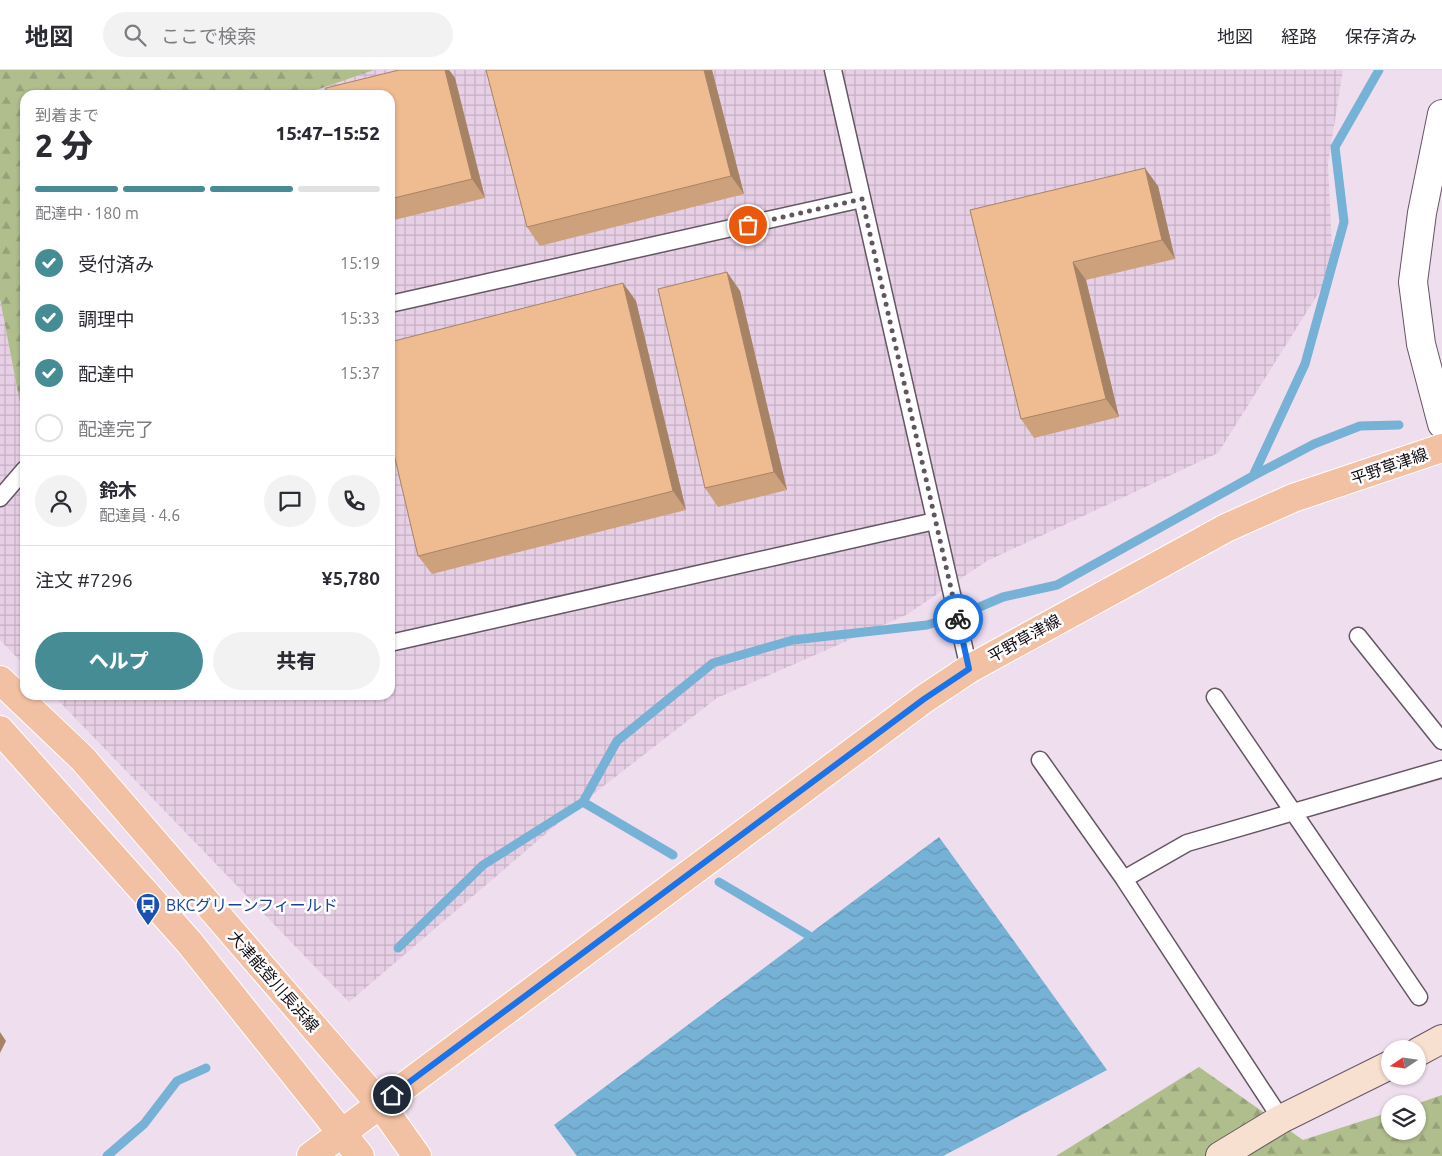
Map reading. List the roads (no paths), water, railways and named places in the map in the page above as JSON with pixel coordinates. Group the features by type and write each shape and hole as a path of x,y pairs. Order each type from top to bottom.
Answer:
{"main road":[{"name":"平野草津線","path":"311,1156 916,705 969,669 1226,528 1293,498 1442,448"},
{"name":"大津能登川長浜線","path":"0,680 20,699"},
{"name":"大津能登川長浜線","path":"21,700 83,759 380,1104 417,1156"},
{"path":"0,730 189,942 360,1156"}],"street":[{"path":"1442,114 1422,213 1413,282 1421,344 1442,424"},
{"path":"1426,1048 1442,1040"},
{"path":"1220,1156 1281,1119 1381,1069"}],"lane":[{"path":"833,70 969,669"},
{"path":"395,303 862,199"},
{"path":"0,498 20,474"},
{"path":"395,642 935,521"},
{"path":"1358,636 1442,741"},
{"path":"1215,697 1419,997"},
{"path":"1040,760 1124,879 1281,1119"},
{"path":"1124,879 1187,843 1442,769"}],"water":[{"path":"939,837 1107,1070 943,1156 577,1156 554,1125"}],"waterway":[{"path":"398,948 483,865 583,802 617,741 713,663 793,640 927,625 963,614 1003,597 1057,585 1253,476 1305,364 1344,222 1335,147 1379,70"},
{"path":"1253,476 1314,444 1360,426 1399,425"},
{"path":"583,802 673,855"},
{"path":"719,882 808,935"},
{"path":"107,1156 144,1124 177,1081 206,1068"}],"place":[{"name":"BKCグリーンフィールド","path":"148,926"}]}
